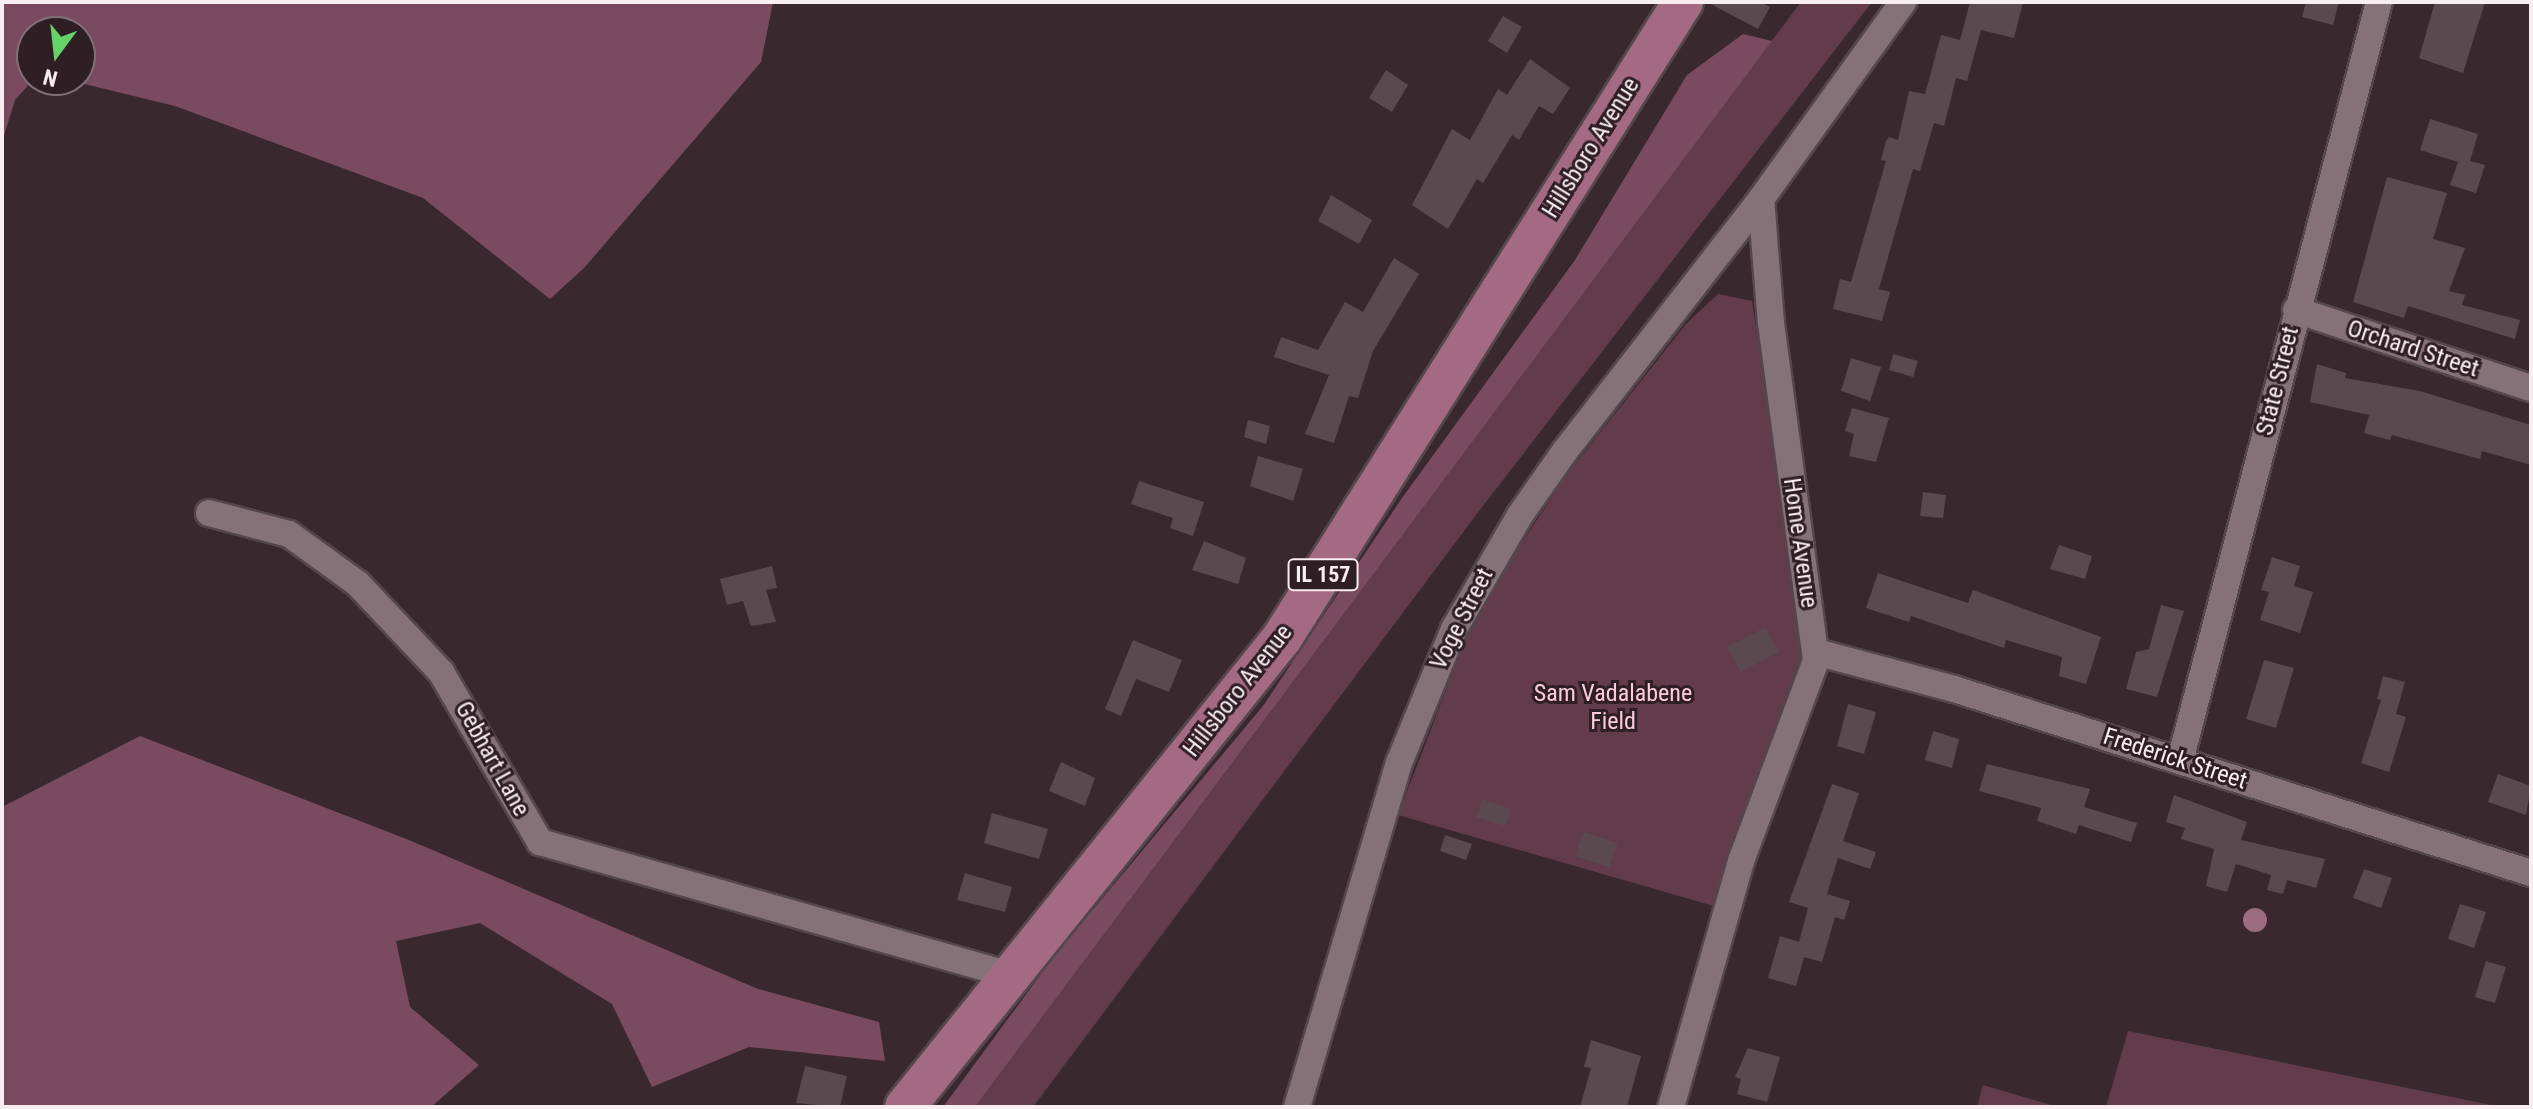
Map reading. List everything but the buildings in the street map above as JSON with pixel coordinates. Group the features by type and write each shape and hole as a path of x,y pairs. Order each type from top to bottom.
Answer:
{"main road":[{"name":"Hillsboro Avenue","path":"905,1107 1007,974 1282,638 1683,2"}],"street":[{"path":"1761,199 1903,2"},
{"name":"State Street","path":"2180,761 2379,2"},
{"name":"Home Avenue","path":"1671,1107 1741,861 1813,675 1816,652 1771,323 1761,199"},
{"name":"Voge Street","path":"1297,1107 1394,779 1454,629 1556,464 1761,199"},
{"name":"Orchard Street","path":"2296,310 2531,388"},
{"name":"Gebhart Lane","path":"209,513 289,534 358,584 441,672 540,842 1007,974"},
{"name":"Frederick Street","path":"1816,652 2180,761 2531,873"}],"green space":[{"path":"1801,2 1872,2 1479,511 1033,1107 975,1107"},
{"name":"Sam Vadalabene Field","path":"1718,294 1752,301 1805,649 1717,907 1398,815 1476,612 1568,473 1686,324"},
{"path":"2128,1031 2501,1107 2106,1107"},
{"path":"1983,1085 2058,1107 1977,1107"}],"shaded area":[{"path":"2,2 773,2 761,62 584,268 550,299 423,198 175,106 96,87 96,16 16,16 16,96 19,96 2,142"},
{"path":"1743,34 1772,41 975,1107 943,1107 1055,955 1263,706 1402,498 1575,260 1687,75"},
{"path":"140,736 409,840 758,989 879,1022 885,1061 749,1047 652,1087 612,1004 480,923 396,941 410,1007 479,1065 431,1107 2,1107 2,807"},
{"path":"2255,908 2266,915 2267,920 2260,931 2255,932 2244,925 2243,920 2250,909"}]}
